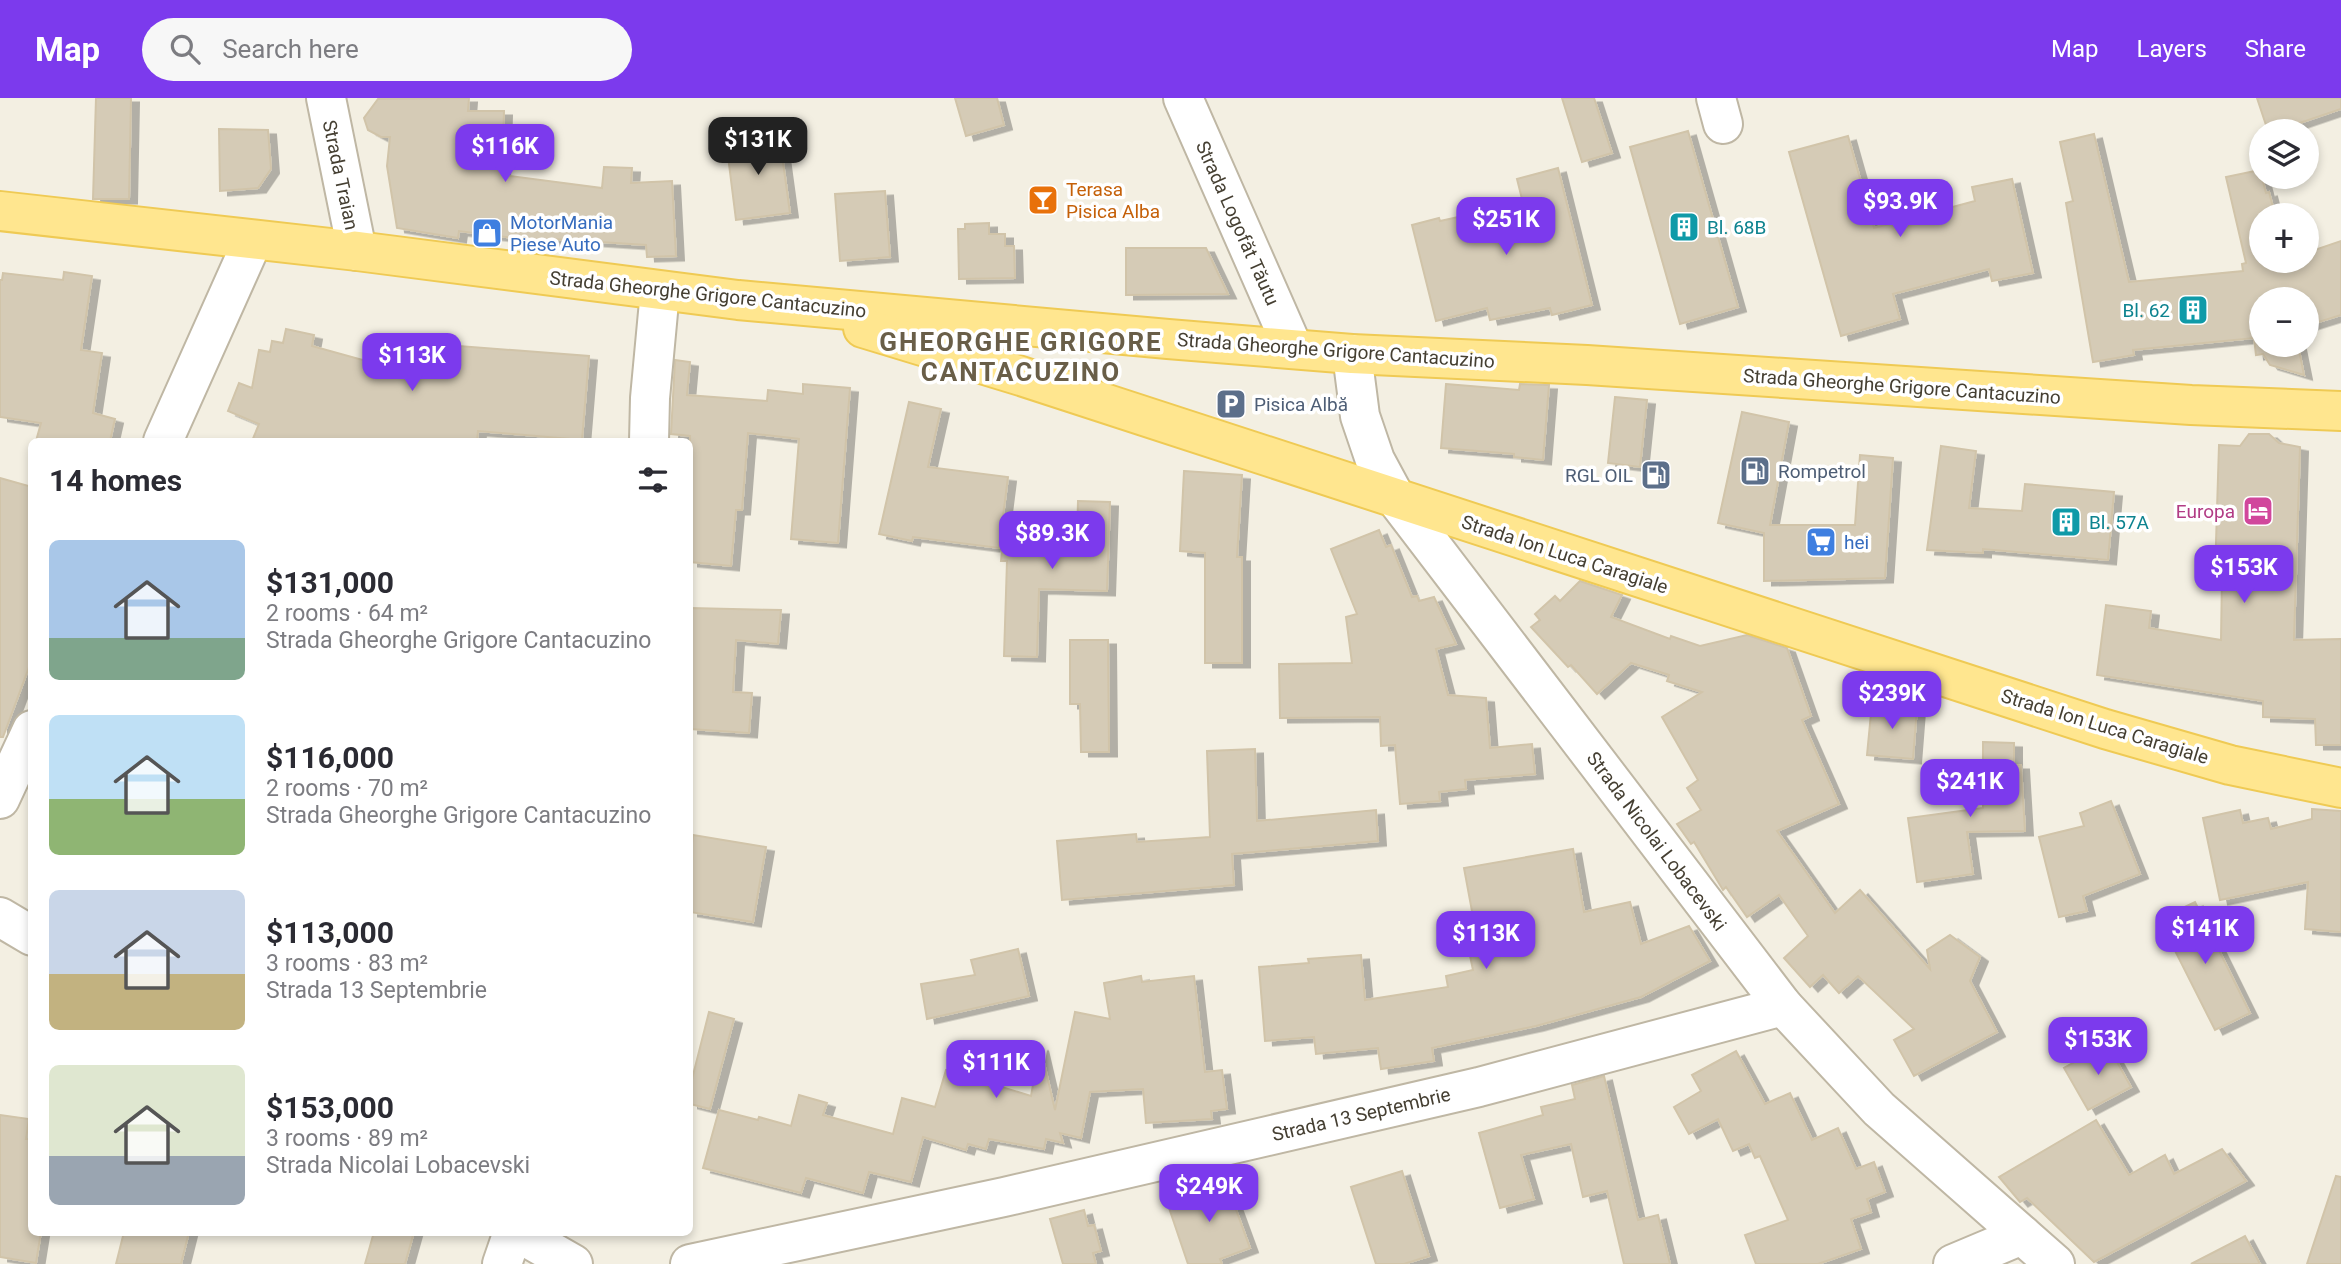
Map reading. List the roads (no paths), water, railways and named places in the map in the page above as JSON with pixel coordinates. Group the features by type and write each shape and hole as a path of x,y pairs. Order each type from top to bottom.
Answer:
{"main road":[{"name":"Strada Gheorghe Grigore Cantacuzino","path":"0,211 357,251 793,306 1352,354 1587,365 2192,405 2341,411"},
{"name":"Strada Ion Luca Caragiale","path":"793,306 1071,393 2105,729 2230,765 2341,788"}],"street":[{"name":"Strada Traian","path":"326,98 357,251"},
{"name":"Strada Logofăt Tăutu","path":"1183,98 1293,348"},
{"path":"164,438 253,240"},
{"path":"649,438 660,290"},
{"name":"Strada Nicolai Lobacevski","path":"1352,354 1360,416 1375,460 1396,499 1783,1006 1879,1109 2055,1264"},
{"path":"0,799 28,739"},
{"name":"Strada 13 Septembrie","path":"690,1264 1004,1197 1479,1087 1783,1006"},
{"path":"1953,1264 2022,1235"},
{"path":"502,1264 539,1241"}],"place":[{"name":"Terasa Pisica Alba","path":"1043,200"},
{"name":"Bl. 68B","path":"1684,227"},
{"name":"MotorMania Piese Auto","path":"487,233"},
{"name":"Bl. 62","path":"2193,310"},
{"name":"Pisica Albă","path":"1231,404"},
{"name":"Rompetrol","path":"1755,471"},
{"name":"RGL OIL","path":"1656,475"},
{"name":"Europa","path":"2258,511"},
{"name":"Bl. 57A","path":"2066,522"},
{"name":"hei","path":"1821,542"}],"district":[{"name":"GHEORGHE GRIGORE CANTACUZINO","path":"1021,357"}]}
